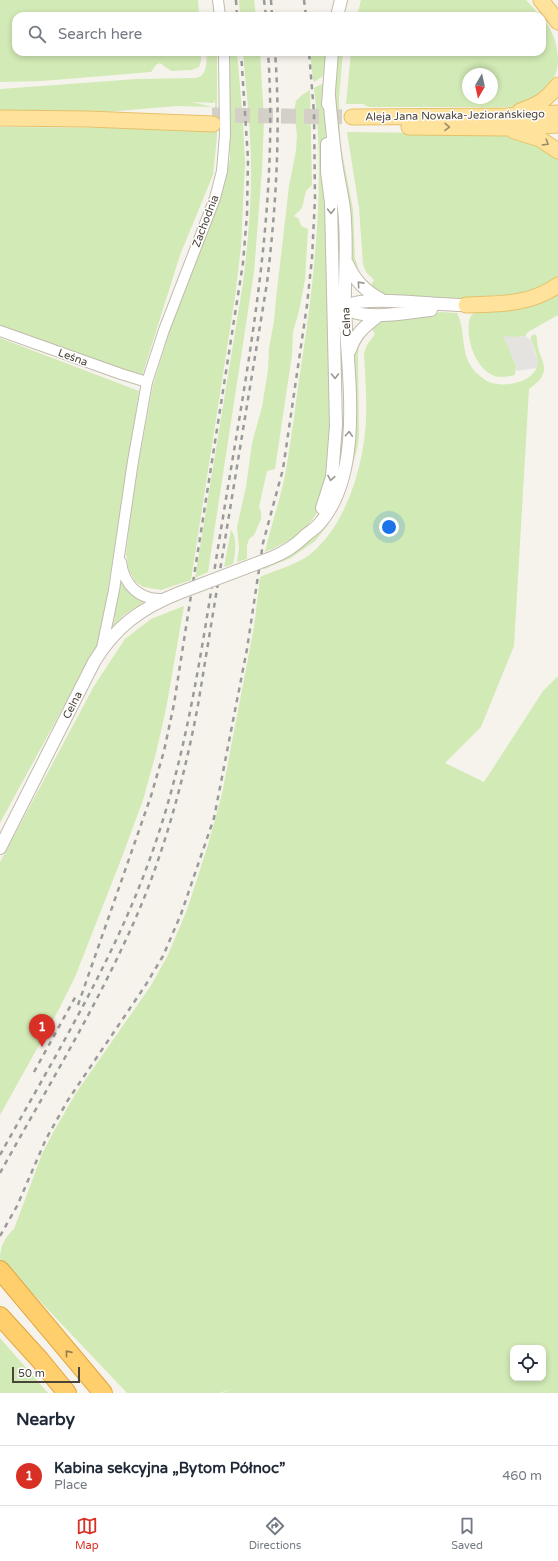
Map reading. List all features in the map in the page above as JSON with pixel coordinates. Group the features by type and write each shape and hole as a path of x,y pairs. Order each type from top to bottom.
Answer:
{"highway":[{"path":"0,1270 103,1393"},
{"path":"0,1316 40,1360 67,1393"}],"main road":[{"path":"541,0 558,22"},
{"path":"506,122 547,98 558,85"},
{"name":"Aleja Jana Nowaka-Jeziorańskiego","path":"506,122 558,113"},
{"path":"0,118 213,119"},
{"name":"Aleja Jana Nowaka-Jeziorańskiego","path":"352,121 506,122 558,125"},
{"path":"506,122 540,139 558,151"},
{"path":"462,305 519,302 538,297 558,285"}],"street":[{"path":"218,0 220,12"},
{"path":"338,12 340,0"},
{"name":"Zachodnia","path":"121,544 133,461 147,382 164,330 215,198 222,171 225,135 224,56"},
{"name":"Celna","path":"305,536 319,516 326,499 332,477 336,425 331,203 327,172 327,134 332,56"},
{"name":"Celna","path":"0,848 102,648 137,614 162,599 271,558 288,549 319,524 336,494 344,473 348,449 350,422 349,356 345,309 346,260 344,210 336,163 329,96"},
{"path":"346,260 353,276 362,287 382,300"},
{"path":"333,285 339,303 345,309 359,314 378,316 436,310 462,305"},
{"path":"334,337 337,323 345,309 350,304 382,300 462,305"},
{"path":"349,356 355,337 363,327 378,316"},
{"name":"Leśna","path":"0,331 147,382"},
{"path":"121,544 123,573 129,584 135,590 151,600 162,599"},
{"path":"102,648 121,544"}],"green space":[{"path":"0,0 198,0 199,12 12,12 12,56 201,56 199,67 192,70 171,71 160,63 156,65 151,72 42,81 0,82"},
{"path":"239,0 254,0 256,12 240,12"},
{"path":"361,0 526,0 537,12 358,12"},
{"path":"546,23 556,44 558,62 553,80 539,95 522,105 487,108 368,107 363,104 346,104 351,56 546,56"},
{"path":"207,56 217,56 217,137 213,175 180,255 142,376 0,325 0,127 148,128 215,118 215,99 214,103 191,102 213,107 177,106 94,113 0,112 0,89 137,79 196,78 203,74"},
{"path":"228,56 237,56 245,163 241,247 235,297 191,580 161,590 143,587 135,581 129,571 126,554 134,488 153,385 175,314 222,188 230,159"},
{"path":"243,56 260,56 264,120 262,170 254,272 208,572 195,578 243,283 251,192 249,116"},
{"path":"310,56 327,56 323,76 314,82"},
{"path":"339,56 343,56 339,98 340,142 353,209 355,258 360,274 352,265 351,234 335,112 335,90"},
{"path":"324,84 325,101 331,451 321,502 315,516 303,530 281,545 265,552 286,470 314,271 317,234 319,161 314,88"},
{"path":"310,90 312,185 306,191 302,208 294,216 299,219 304,228 308,229 305,280 293,332 292,355 275,469 267,471 259,507 261,519 254,535 249,539 247,546 247,559 237,562 239,548 237,527 246,487 252,443 262,407 268,370 269,348 274,321 289,186 296,151 297,135 294,112 296,101"},
{"path":"347,132 509,134 558,155 558,279 529,294 482,299 437,299 392,296 379,294 369,288 374,280 366,272 363,264 359,208"},
{"path":"558,293 558,315 528,332 525,336 516,337 512,357 516,365 515,375 500,377 492,375 485,370 475,356 469,339 469,321 474,312 527,308 537,305"},
{"path":"441,312 457,313 460,320 466,356 469,363 483,378 495,384 517,383 530,377 534,372 537,366 537,360 531,336 535,334 544,364 542,376 538,382 529,389 514,646 481,727 445,763 484,782 543,691 558,676 558,1393 222,1393 231,1389 219,1393 127,1393 0,1259 2,1246 8,1235 14,1229 42,1154 54,1131 76,1093 150,987 167,957 187,910 208,845 222,794 254,627 260,577 305,558 319,546 331,532 341,515 350,496 356,477 364,438 366,395 364,353 367,345 375,334 370,326 396,318"},
{"path":"363,335 364,337 359,347 358,354 359,437 357,450 341,501 328,525 315,541 291,558 264,569 263,568 272,565 271,563 299,548 321,528 355,422 354,354"},
{"path":"0,338 139,391 100,640 0,823"},
{"path":"231,530 235,538 234,560 233,564 224,567"},
{"path":"120,582 123,582 145,601 124,615 113,626"},
{"path":"184,606 166,709 143,800 75,977 58,1011 0,1115 0,862 94,686 125,639 151,619"},
{"path":"0,1338 48,1393 0,1393"}],"shaded area":[{"path":"503,336 525,336 531,340 538,361 537,368 516,371 516,365"}],"tunnel":[{"path":"212,115 352,117"}],"railway":[{"path":"236,0 237,12"},
{"path":"264,0 266,12"},
{"path":"271,0 272,12"},
{"path":"304,0 306,12"},
{"path":"78,1005 151,796 164,751 174,704 243,263 247,214 248,159 241,56"},
{"path":"0,1155 59,1051 114,945 145,872 160,829 184,741 209,607 259,286 269,169 270,111 268,56"},
{"path":"0,1173 91,1009 125,942 159,859 181,782 198,705 267,283 277,168 278,110 275,56"},
{"path":"0,1236 17,1206 46,1139 68,1100 145,986 163,956 181,914 214,818 247,649 263,543 283,469 307,305 312,258 315,199 314,113 309,56"},
{"path":"34,1072 77,994"}],"place":[{"name":"Kabina sekcyjna „Bytom Północ”","path":"42,1047"}]}
